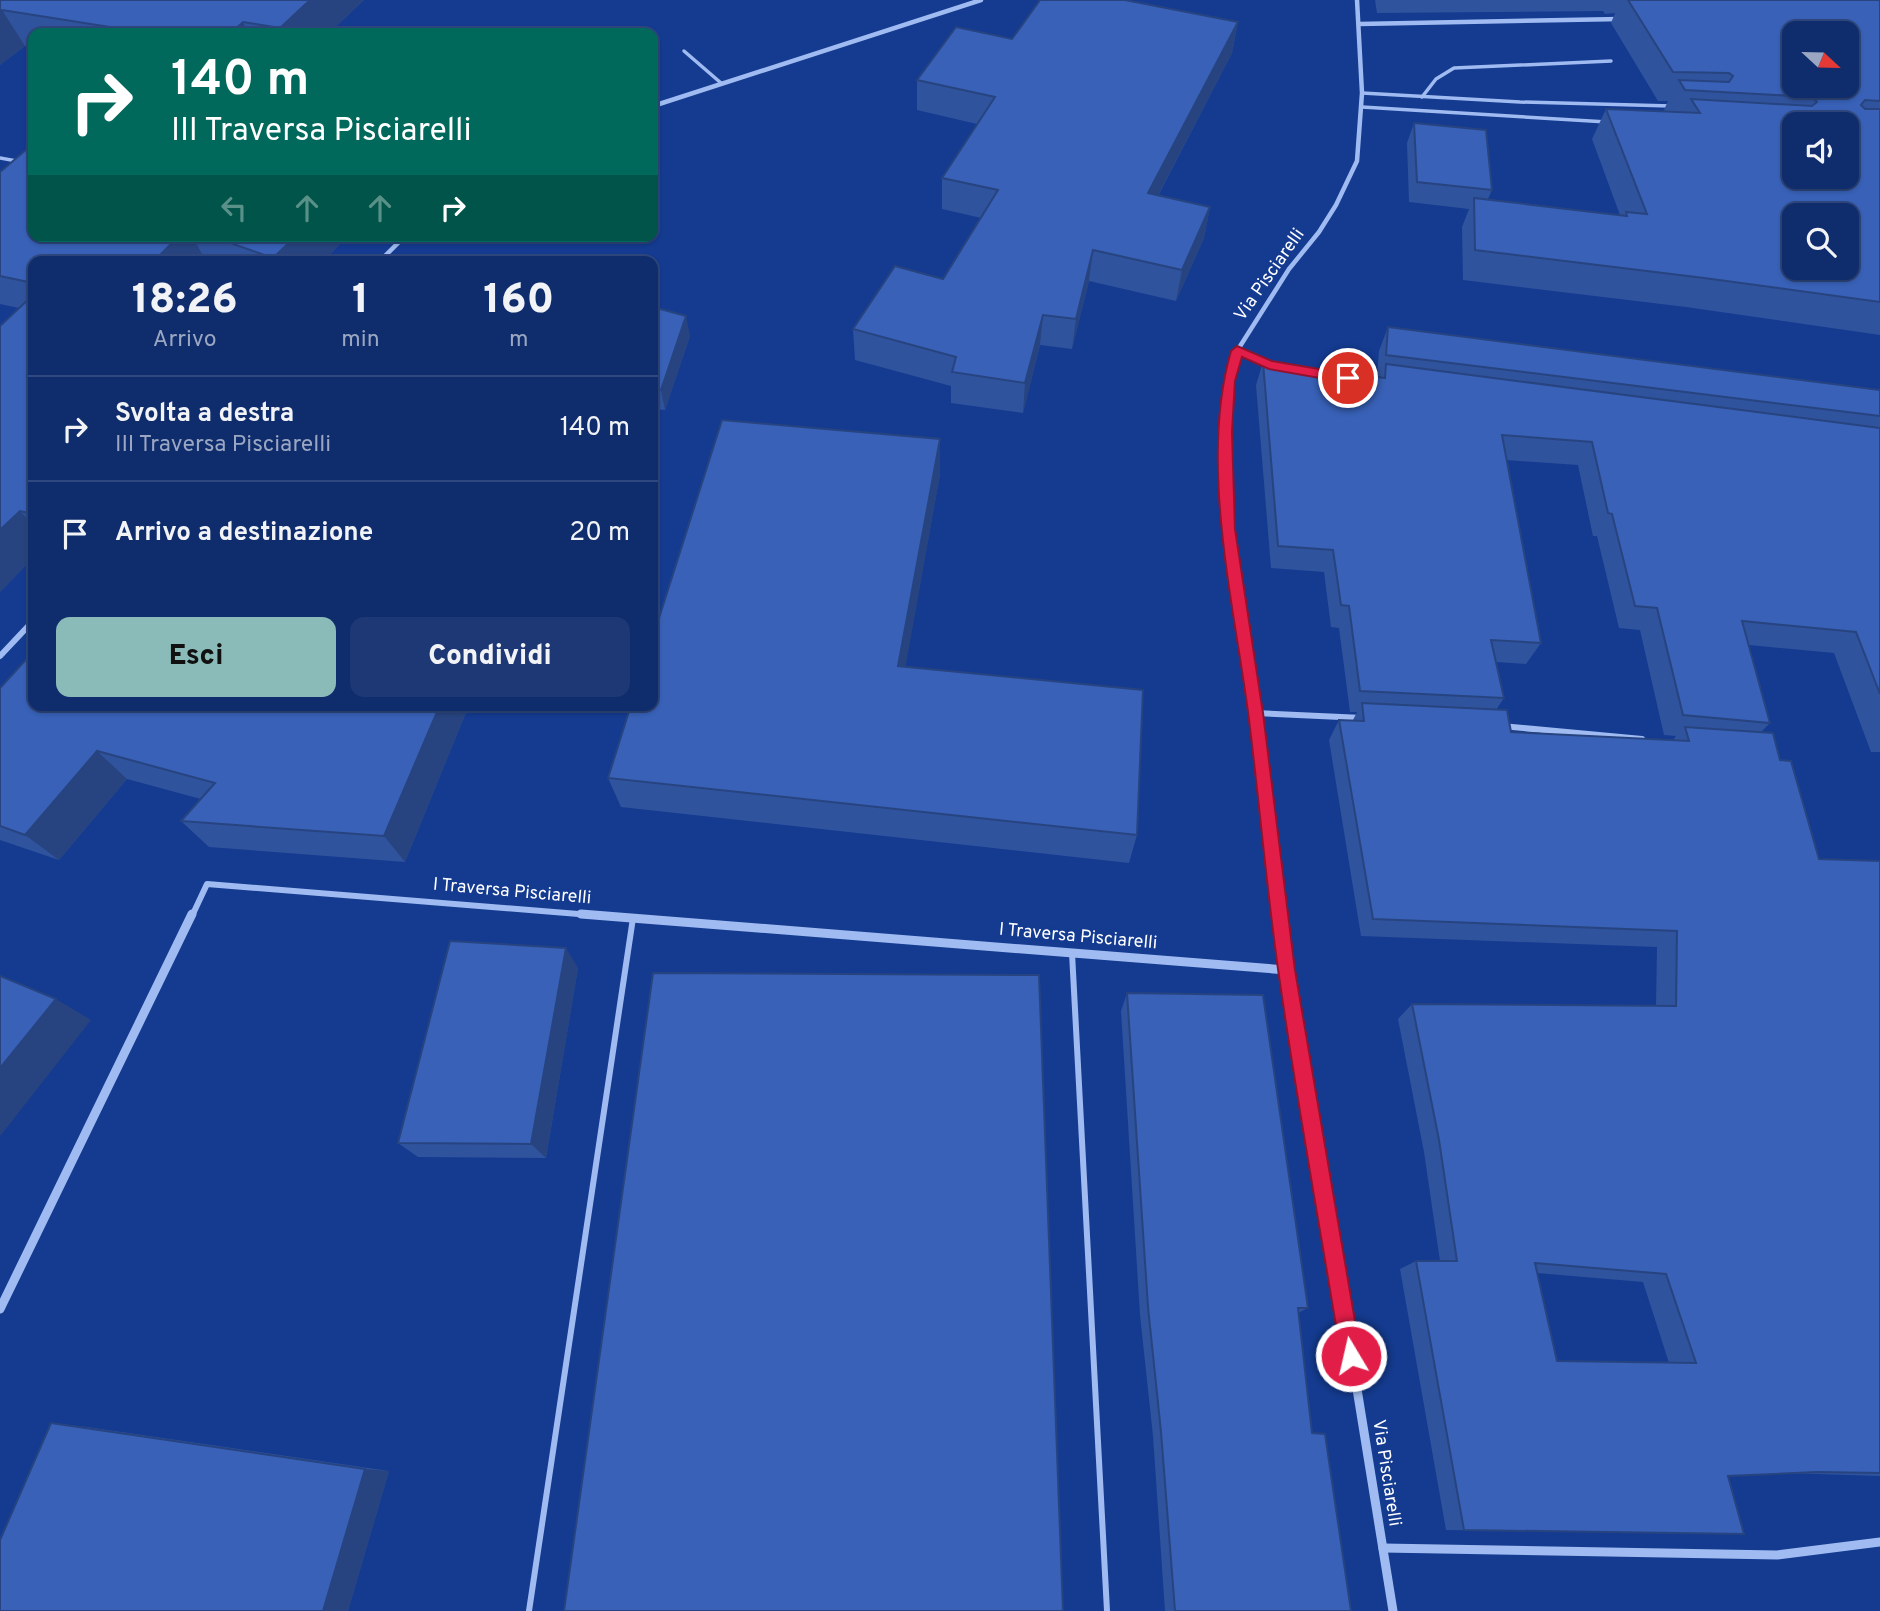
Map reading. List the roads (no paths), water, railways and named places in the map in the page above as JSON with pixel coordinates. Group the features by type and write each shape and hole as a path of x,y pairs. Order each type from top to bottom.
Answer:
{"street":[{"path":"658,104 981,0"},
{"name":"Via Pisciarelli","path":"1357,0 1362,93 1357,161 1336,205 1319,232 1289,269 1237,351 1228,381 1225,432 1228,529 1255,713 1287,970 1393,1611"},
{"path":"1359,24 1630,19"},
{"path":"385,256 399,242"},
{"path":"1237,351 1269,365 1282,367"},
{"path":"0,656 28,626"},
{"path":"1255,713 1377,719"},
{"path":"1498,726 1651,740"},
{"name":"I Traversa Pisciarelli","path":"0,1309 207,884 1287,970"},
{"path":"1383,1548 1777,1555 1880,1542"}],"lane":[{"path":"684,51 721,83"},
{"path":"1422,97 1436,79 1454,68 1611,61"},
{"path":"1362,93 1671,106"},
{"path":"1362,107 1610,122"},
{"path":"0,158 28,163"},
{"path":"530,1611 634,918"},
{"path":"1072,953 1107,1611"}]}
